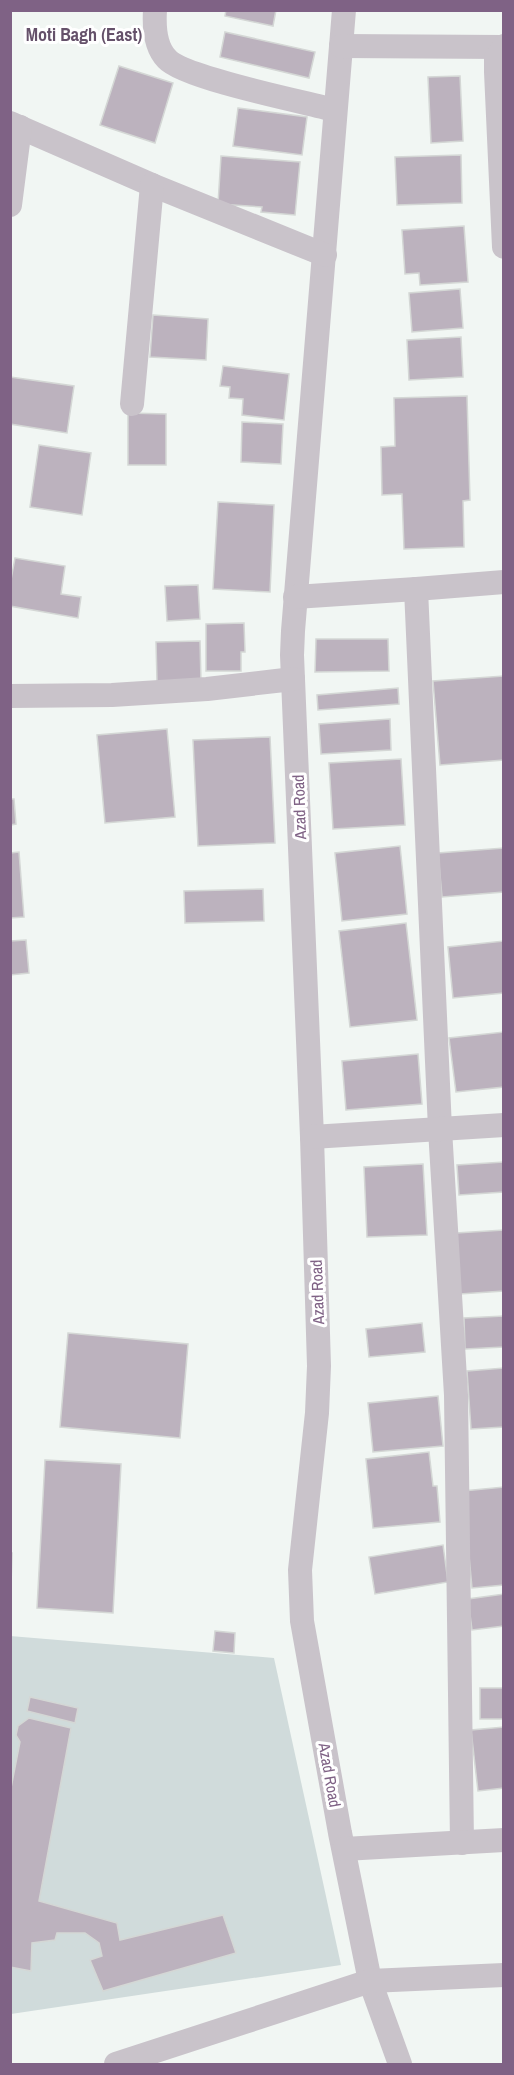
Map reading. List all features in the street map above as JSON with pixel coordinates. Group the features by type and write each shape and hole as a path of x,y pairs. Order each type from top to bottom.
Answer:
{"street":[{"path":"155,10 156,40 167,60 194,73 335,110"},
{"name":"Azad Road","path":"344,10 292,656 319,1366 317,1413 300,1570 300,1594 302,1621 370,1981 400,2064"},
{"path":"340,46 503,46"},
{"path":"503,46 496,58 496,72 504,248"},
{"path":"10,205 15,125 325,255"},
{"path":"132,404 152,184"},
{"path":"295,597 504,582"},
{"path":"416,590 440,1130 456,1395 462,1843"},
{"path":"10,696 112,695 207,689 293,679"},
{"path":"312,1137 504,1125"},
{"path":"344,1849 504,1840"},
{"path":"116,2064 370,1981 504,1975"}],"shaded area":[{"path":"10,1636 274,1658 341,1965 11,2014"}],"building":[{"path":"226,10 276,10 273,26 225,16"},
{"path":"225,32 315,52 309,78 220,57"},
{"path":"119,66 173,83 155,143 100,125"},
{"path":"460,76 463,141 431,143 428,77"},
{"path":"238,108 307,117 302,155 233,146"},
{"path":"461,155 462,203 397,205 395,157"},
{"path":"221,156 300,162 295,215 261,212 262,207 218,204"},
{"path":"464,226 468,282 420,285 419,273 405,274 402,230"},
{"path":"460,289 463,328 412,332 409,293"},
{"path":"153,315 208,319 206,360 150,357"},
{"path":"461,337 463,377 409,380 407,340"},
{"path":"223,366 289,374 284,420 242,415 243,399 229,398 230,387 220,386"},
{"path":"10,377 74,386 67,433 10,424"},
{"path":"467,396 470,500 463,501 464,547 404,549 402,494 382,495 381,447 395,446 394,398"},
{"path":"128,413 166,414 166,465 128,465"},
{"path":"242,422 283,424 281,464 241,462"},
{"path":"39,445 91,453 82,515 30,507"},
{"path":"218,502 274,505 270,592 213,589"},
{"path":"15,558 65,566 61,594 81,597 78,618 10,606 10,585"},
{"path":"198,585 200,619 167,621 165,586"},
{"path":"244,623 245,652 241,652 241,671 206,671 206,624"},
{"path":"316,639 388,639 389,671 315,672"},
{"path":"200,641 201,681 157,682 156,642"},
{"path":"504,676 504,760 440,765 433,681"},
{"path":"398,688 399,704 318,710 317,695"},
{"path":"390,719 391,750 321,754 319,724"},
{"path":"167,729 175,817 105,823 97,735"},
{"path":"270,737 275,843 198,846 193,740"},
{"path":"401,759 405,825 333,829 329,763"},
{"path":"10,799 14,799 16,824 10,825"},
{"path":"400,846 407,914 342,921 335,853"},
{"path":"504,848 504,892 442,897 438,853"},
{"path":"19,852 24,917 10,918 10,853"},
{"path":"263,889 264,921 185,923 184,891"},
{"path":"406,923 417,1020 350,1027 339,931"},
{"path":"26,940 29,973 10,975 10,941"},
{"path":"504,941 504,993 453,998 448,947"},
{"path":"504,1032 504,1087 456,1092 449,1038"},
{"path":"418,1054 422,1104 346,1110 342,1061"},
{"path":"504,1162 504,1192 459,1195 457,1165"},
{"path":"423,1164 427,1235 367,1237 364,1167"},
{"path":"504,1230 504,1291 460,1294 456,1233"},
{"path":"504,1316 504,1347 465,1349 464,1318"},
{"path":"422,1323 425,1352 369,1357 366,1329"},
{"path":"68,1333 188,1344 180,1438 60,1427"},
{"path":"504,1368 504,1427 471,1429 467,1371"},
{"path":"438,1396 443,1446 373,1452 368,1403"},
{"path":"429,1452 433,1486 437,1486 440,1522 373,1528 366,1459"},
{"path":"45,1460 121,1464 113,1613 37,1608"},
{"path":"504,1487 504,1585 472,1588 463,1491"},
{"path":"443,1545 448,1582 375,1594 369,1557"},
{"path":"10,1553 12,1553 11,1585 10,1585"},
{"path":"504,1594 504,1626 472,1630 468,1599"},
{"path":"215,1631 235,1633 234,1653 213,1651"},
{"path":"480,1688 504,1688 504,1719 480,1719"},
{"path":"30,1697 78,1708 75,1723 27,1711"},
{"path":"29,1718 71,1728 39,1901 117,1923 120,1940 223,1915 236,1953 103,1991 90,1960 102,1956 99,1943 85,1933 57,1933 55,1940 32,1943 31,1971 10,1967 10,1793 20,1742 16,1735 18,1726"},
{"path":"504,1727 504,1788 478,1791 471,1730"}],"district":[{"name":"Moti Bagh (East)","path":"84,35"}]}
